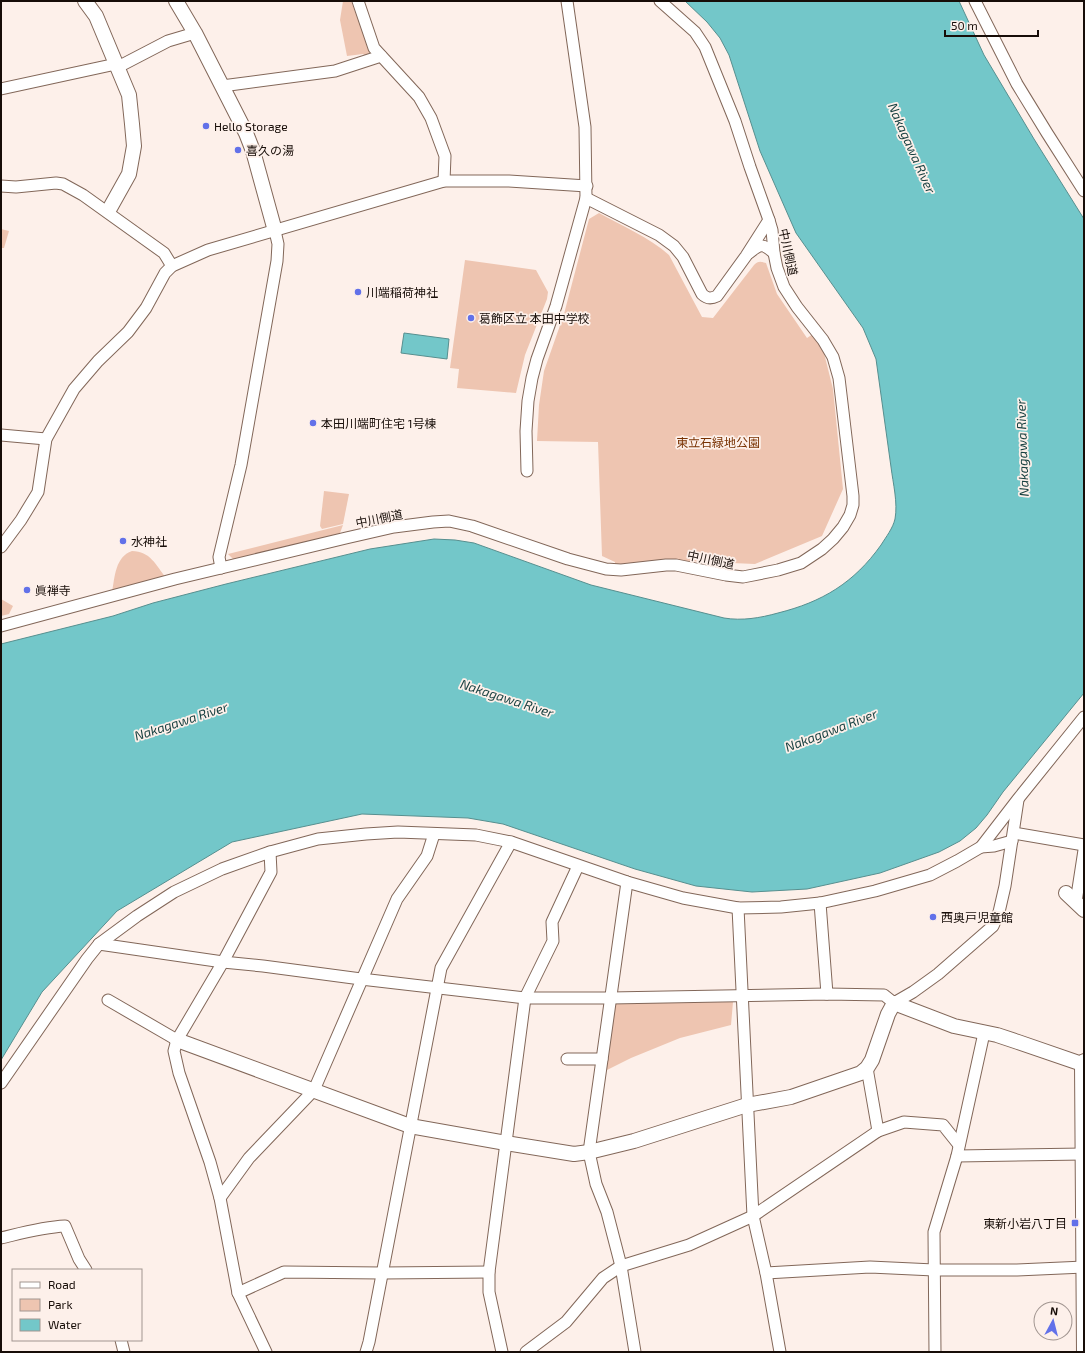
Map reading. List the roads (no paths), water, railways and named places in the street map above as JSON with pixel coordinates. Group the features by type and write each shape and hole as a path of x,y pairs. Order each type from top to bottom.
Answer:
{"street":[{"path":"85,1 96,16 129,95 134,146 129,174 109,210"},
{"path":"176,1 195,32 241,122 253,151 278,244 277,261 241,465 218,557 221,568"},
{"path":"358,1 374,48 419,97 431,118 444,156 444,180"},
{"path":"527,471 526,431 528,401 532,378 537,358 556,306 586,198 585,127 567,1"},
{"name":"中川側道","path":"1,626 221,568 376,531 414,524 449,521 472,526 568,559 606,569 621,570 676,565 743,577 778,570 801,563 822,549 833,539 850,515 853,505 853,485 837,368 833,357 823,340 797,307 784,287 774,253 772,230 769,220 735,121 705,47 695,32 660,1"},
{"path":"975,1 1017,84 1084,191"},
{"path":"1,89 117,66 168,41 195,32"},
{"path":"222,86 335,71 381,56"},
{"path":"1,547 21,520 38,492 46,439 74,389 98,361 128,332 146,308 165,273 172,266 208,250 444,180 509,181 587,186"},
{"path":"1,186 16,187 63,184 109,210 164,253 172,266"},
{"path":"586,198 659,235 674,246 683,257 702,294 706,297 712,298 717,296 746,256 769,220"},
{"path":"746,256 757,246 761,245 774,253"},
{"path":"1,435 46,439"},
{"path":"1,1083 99,944 137,916 174,892 222,869 270,852 318,839 366,834 398,832 476,835 511,842 627,882 683,898 738,908 781,907 820,903 875,891 930,875 957,862 981,847 1084,717"},
{"path":"108,1000 177,1040 410,1126 574,1154 589,1152 634,1141 747,1105 791,1097 861,1073 867,1068 872,1060 888,1014 894,1003 913,992 938,974 993,926 999,912 1005,886 1018,799"},
{"path":"220,1198 249,1158 314,1090 397,899 427,856 434,834"},
{"path":"981,847 994,846 1013,837 1084,845"},
{"path":"366,1352 441,968 511,842"},
{"path":"1075,902 1084,850"},
{"path":"266,1352 238,1293 220,1198 210,1162 179,1073 174,1051 177,1040 223,962 271,872 270,852"},
{"path":"502,1352 489,1292 489,1272 525,998 553,941 552,922 578,866"},
{"path":"627,882 589,1152 596,1184 607,1212 621,1266 634,1352"},
{"path":"820,903 827,994"},
{"path":"738,908 741,996 753,1216 766,1273 780,1352"},
{"path":"99,944 223,962 525,998 827,994 884,995 894,1003 954,1026 1018,1042 1083,1063 1084,1352"},
{"path":"935,1352 934,1232 958,1150 984,1033"},
{"path":"567,1059 602,1059"},
{"path":"867,1068 878,1131"},
{"path":"526,1352 566,1322 603,1278 621,1266 689,1245 753,1216 878,1131 904,1122 943,1125 958,1150"},
{"path":"958,1150 1083,1154"},
{"path":"1,1238 53,1226 65,1226 78,1259 85,1269"},
{"path":"766,1273 870,1267 934,1270 1017,1270 1083,1267"},
{"path":"238,1293 284,1272 489,1272"},
{"path":"121,1341 124,1352"}],"water":[{"name":"Nakagawa River","path":"685,1 959,1 984,55 1084,219 1084,693 1003,792 987,815 976,828 960,841 939,852 880,873 807,889 752,892 696,886 635,869 503,824 468,818 362,814 232,842 117,911 42,992 1,1060 1,644 113,616 153,603 226,584 370,549 434,539 474,543 591,585 724,618 758,618 809,603 836,589 860,570 887,536 895,519 896,500 876,359 863,328 796,233 760,151 729,55 720,38 707,22"},
{"path":"404,333 449,339 447,359 401,353"}],"place":[{"name":"Hello Storage","path":"206,126"},
{"name":"喜久の湯","path":"238,150"},
{"name":"川端稲荷神社","path":"358,292"},
{"name":"葛飾区立 本田中学校","path":"471,318"},
{"name":"本田川端町住宅 1号棟","path":"313,423"},
{"name":"水神社","path":"123,541"},
{"name":"眞禅寺","path":"27,590"},
{"name":"西奥戸児童館","path":"933,917"},
{"name":"東新小岩八丁目","path":"1075,1223"}],"park label":[{"name":"東立石緑地公園","path":"718,442"}]}
